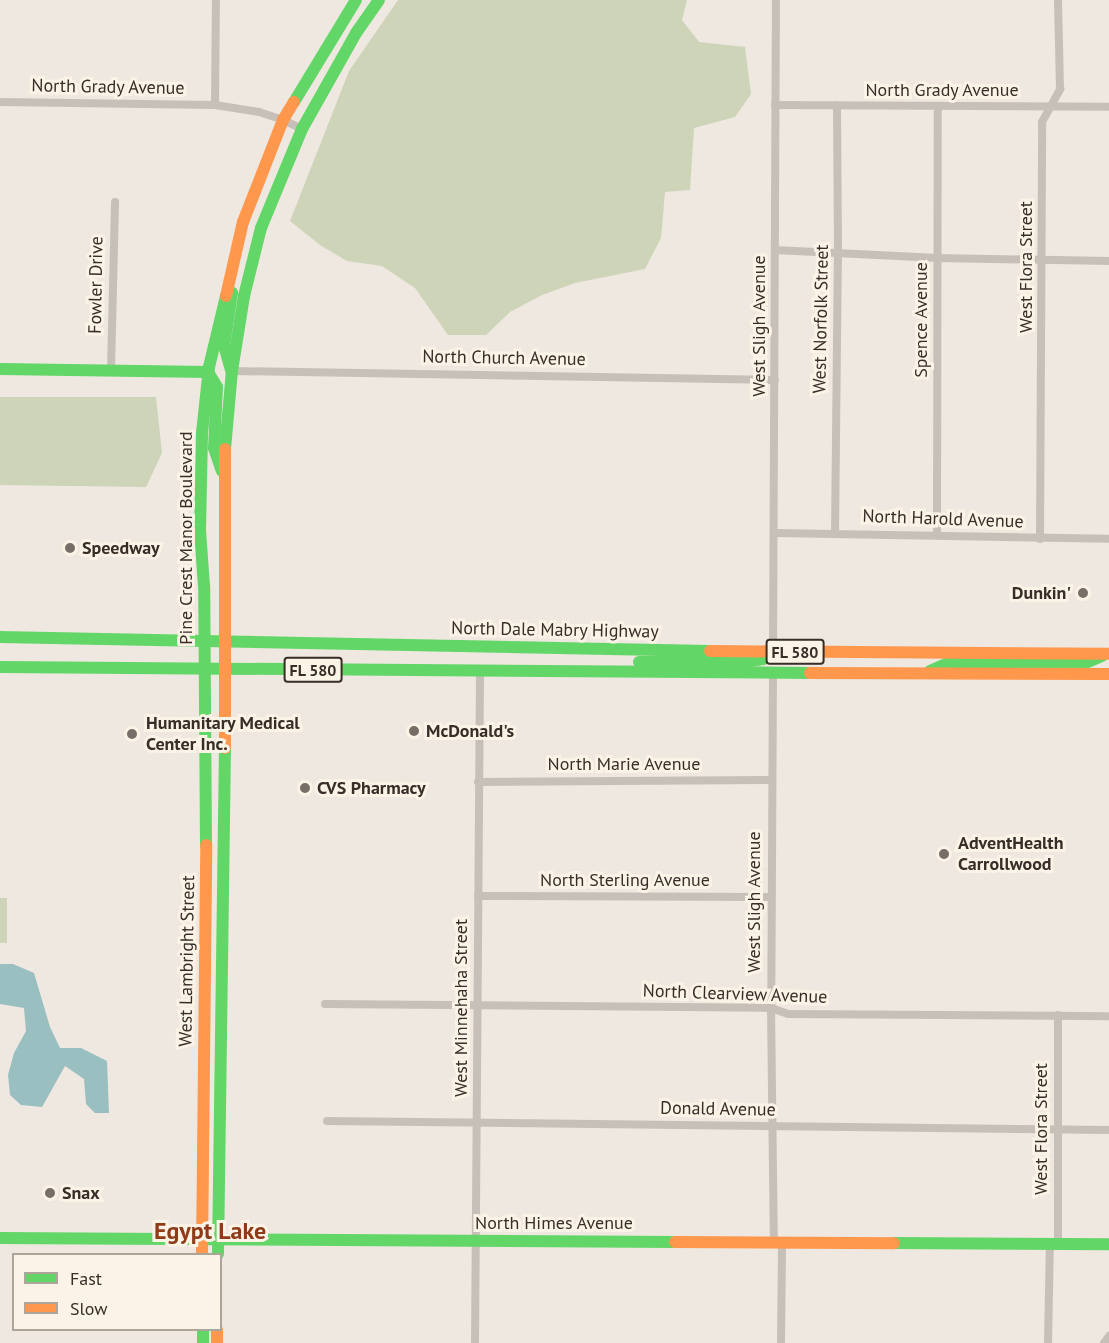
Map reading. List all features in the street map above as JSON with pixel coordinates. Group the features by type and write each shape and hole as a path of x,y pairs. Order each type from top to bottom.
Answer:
{"main road":[{"name":"Pine Crest Manor Boulevard","path":"205,668 200,530 202,433 208,372 243,222 283,120 356,0"},
{"name":"Pine Crest Manor Boulevard","path":"226,669 224,474 232,371 244,296 261,228 302,129 356,33 379,0"},
{"name":"Pine Crest Manor Boulevard","path":"232,268 230,316 224,346 232,371"},
{"path":"0,369 208,372"},
{"name":"Pine Crest Manor Boulevard","path":"208,372 216,387 214,448 224,474"},
{"name":"North Dale Mabry Highway","path":"0,636 774,652 1109,654"},
{"path":"588,671 608,662 745,662 763,659 774,652"},
{"path":"773,672 784,664 800,661 904,661 940,653"},
{"path":"925,673 948,663 1083,664 1109,654"},
{"name":"FL 580","path":"0,667 480,672 1109,674"},
{"name":"West Lambright Street","path":"202,1253 207,953 205,668"},
{"name":"West Lambright Street","path":"218,1253 226,669"},
{"name":"North Himes Avenue","path":"0,1238 1109,1244"}],"street":[{"path":"215,105 216,0"},
{"name":"West Sligh Avenue","path":"774,652 776,0"},
{"name":"West Flora Street","path":"1040,539 1042,122 1060,89 1058,0"},
{"name":"North Grady Avenue","path":"0,102 215,105 283,120 302,129"},
{"name":"North Grady Avenue","path":"776,105 1109,107"},
{"name":"West Norfolk Street","path":"835,533 837,105"},
{"name":"Spence Avenue","path":"937,534 938,106"},
{"name":"Fowler Drive","path":"111,369 115,202"},
{"path":"775,250 938,258 1109,261"},
{"name":"North Church Avenue","path":"232,371 775,380"},
{"name":"North Harold Avenue","path":"776,533 937,534 1040,539 1109,539"},
{"name":"West Minnehaha Street","path":"475,1343 477,782 480,672"},
{"name":"West Sligh Avenue","path":"773,672 771,1008 781,1343"},
{"name":"North Marie Avenue","path":"477,782 771,780"},
{"name":"North Sterling Avenue","path":"478,896 771,897"},
{"name":"North Clearview Avenue","path":"325,1004 771,1008 788,1014 1109,1016"},
{"name":"West Flora Street","path":"1048,1343 1058,1130 1058,1016"},
{"name":"Donald Avenue","path":"327,1120 1109,1130"},
{"path":"1104,1343 1109,1336"}],"green space":[{"path":"398,0 687,0 682,20 699,42 745,47 751,94 735,117 694,128 690,190 665,192 661,238 645,269 575,283 542,295 510,312 486,335 448,335 415,288 382,266 347,261 320,245 290,221 349,71"},
{"path":"0,397 156,397 162,453 146,487 0,485"},
{"path":"0,898 7,898 7,943 0,943"}],"water":[{"path":"0,964 13,964 34,973 50,1027 60,1048 81,1048 107,1061 109,1113 95,1113 86,1104 84,1079 65,1066 42,1107 21,1105 10,1095 8,1075 14,1053 26,1031 24,1008 0,1004"}],"traffic: fast":[{"path":"294,102 356,0"},
{"path":"225,449 232,371 244,296 261,228 302,129 356,33 379,0"},
{"path":"231,370 224,346 232,293"},
{"path":"206,845 204,586 200,530 202,433 209,367 226,296"},
{"path":"0,369 208,372 217,387 214,448 222,471"},
{"path":"0,637 710,651"},
{"path":"639,662 745,662 763,659 768,655"},
{"path":"930,671 948,663 1083,664 1102,656"},
{"path":"0,667 810,673"},
{"path":"218,1253 225,748"},
{"path":"0,1238 675,1242"},
{"path":"894,1243 1109,1244"},
{"path":"203,1331 203,1343"}],"traffic: slow":[{"path":"226,296 243,222 283,120 294,102"},
{"path":"225,449 225,748"},
{"path":"710,651 1109,654"},
{"path":"810,673 1109,674"},
{"path":"202,1253 206,845"},
{"path":"675,1242 894,1243"},
{"path":"217,1331 217,1343"}],"place":[{"name":"Speedway","path":"70,548"},
{"name":"Dunkin'","path":"1083,593"},
{"name":"McDonald's","path":"414,731"},
{"name":"Humanitary Medical Center Inc.","path":"132,734"},
{"name":"CVS Pharmacy","path":"305,788"},
{"name":"AdventHealth Carrollwood","path":"944,854"},
{"name":"Snax","path":"50,1193"}],"district":[{"name":"Egypt Lake","path":"210,1231"}]}
